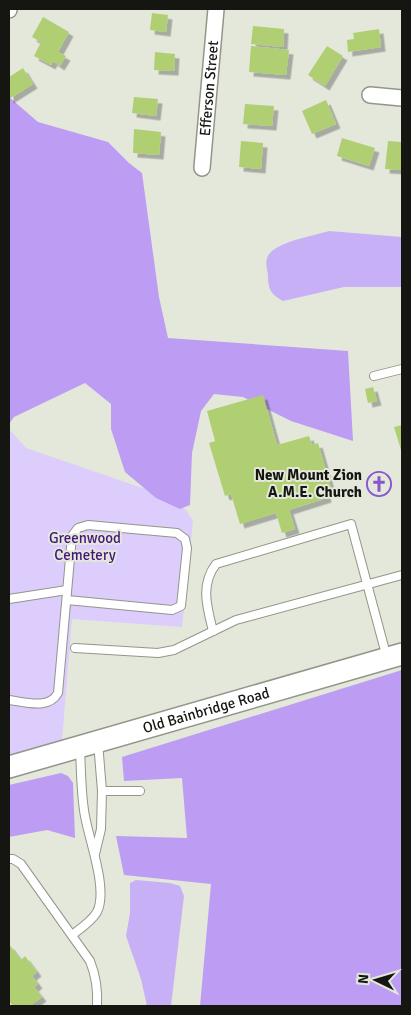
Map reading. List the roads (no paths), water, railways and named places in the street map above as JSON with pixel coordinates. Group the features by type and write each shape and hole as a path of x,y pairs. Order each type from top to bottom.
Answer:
{"main road":[{"name":"Old Bainbridge Road","path":"9,767 395,656"}],"street":[{"name":"Efferson Street","path":"202,168 216,9"},
{"path":"370,95 402,98"}],"lane":[{"path":"374,376 402,369"},
{"path":"213,631 206,602 206,585 209,572 216,564 351,524 368,585 395,656"},
{"path":"9,700 48,703 56,698 72,536 78,528 83,526 177,533 185,539 187,548 181,606 172,610 67,600"},
{"path":"75,648 158,653 174,650 236,620 402,575"},
{"path":"9,599 68,590"},
{"path":"89,744 102,791 102,830 95,854"},
{"path":"72,935 97,912 100,900 95,854 89,837 84,810 89,744"},
{"path":"102,791 140,791"},
{"path":"9,859 13,859 20,864 90,961 95,972 98,990 97,1006"}],"place":[{"name":"New Mount Zion A.M.E. Church","path":"379,484"}],"park label":[{"name":"Greenwood Cemetery","path":"85,546"}]}
